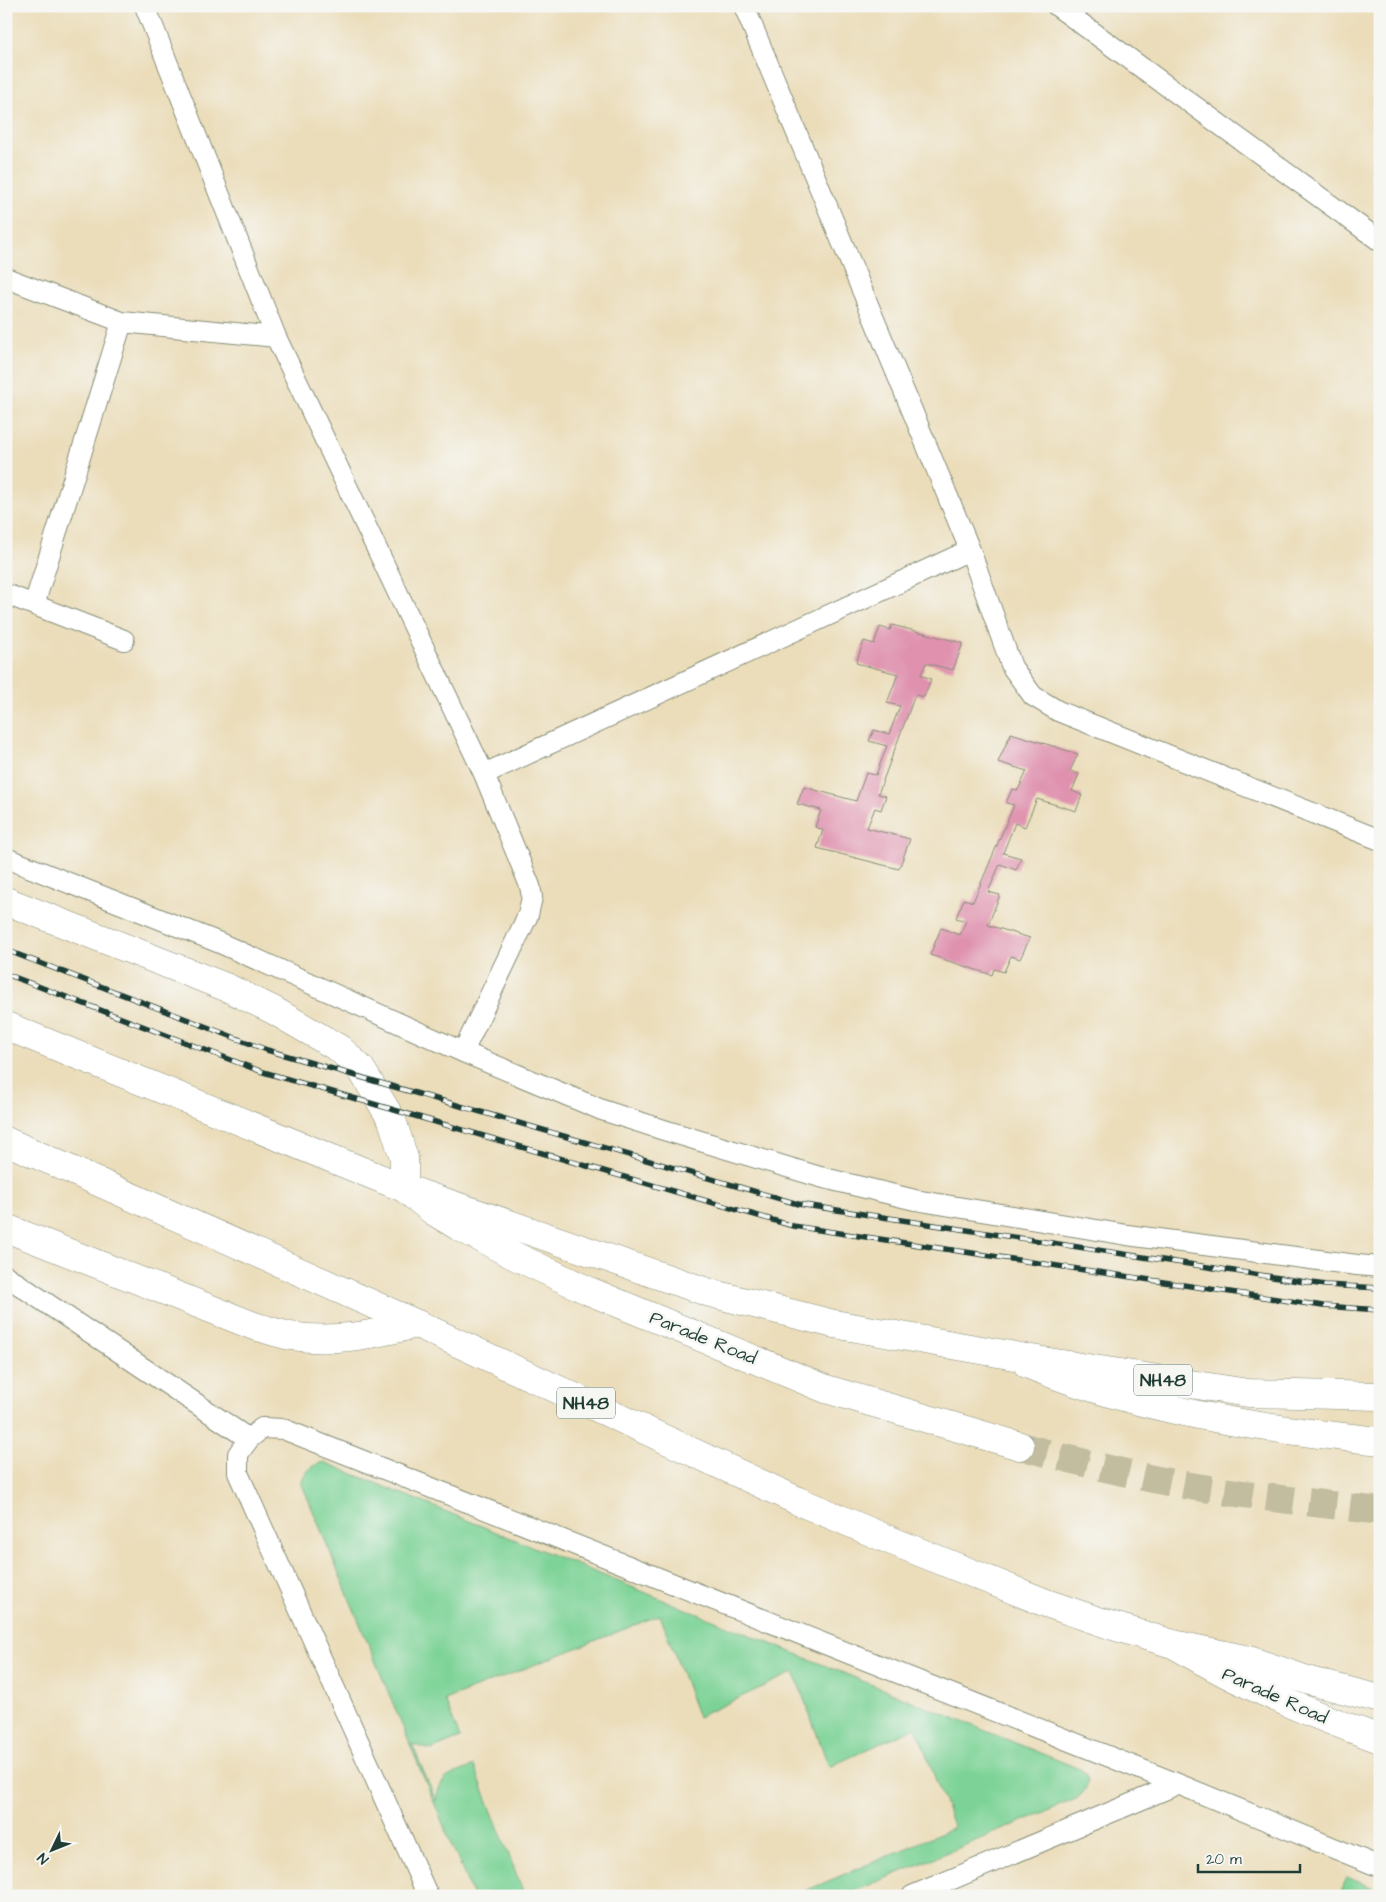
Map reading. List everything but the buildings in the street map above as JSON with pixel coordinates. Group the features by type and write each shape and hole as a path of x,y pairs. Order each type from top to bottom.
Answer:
{"main road":[{"path":"6,901 228,988 273,1010 340,1049 361,1069 392,1120 404,1158 404,1188"},
{"name":"NH48","path":"6,1026 404,1188 710,1293 834,1324 998,1353 1248,1393 1380,1396"},
{"name":"NH48","path":"6,1141 417,1324 798,1501 1046,1604 1173,1644 1249,1660 1310,1680 1378,1697"},
{"name":"Parade Road","path":"404,1188 432,1210 458,1226 513,1255 589,1291 826,1389 1020,1446"},
{"path":"6,1228 254,1326 291,1336 332,1339 374,1334 417,1324"},
{"path":"998,1353 1056,1376 1107,1392 1177,1410 1224,1420 1380,1441"},
{"name":"Parade Road","path":"1173,1644 1214,1669 1258,1690 1334,1723 1380,1739"}],"lane":[{"path":"145,6 276,337 484,774 530,886 532,897 528,915 463,1052"},
{"path":"744,6 970,550 1012,667 1033,696 1058,711 1380,840"},
{"path":"1057,6 1380,241"},
{"path":"6,278 122,322 276,337"},
{"path":"34,605 122,322"},
{"path":"484,774 970,550"},
{"path":"6,594 124,640"},
{"path":"6,858 220,943 463,1052 602,1110 820,1177 915,1200 1127,1235 1380,1267"},
{"path":"6,1276 249,1439"},
{"path":"428,1896 238,1473 238,1454 249,1439 262,1428 283,1429 1178,1784 1380,1867"},
{"path":"921,1894 1178,1784"}],"green space":[{"path":"324,1462 1082,1770 1087,1778 1087,1786 1076,1799 843,1896 793,1896 954,1828 916,1727 829,1767 794,1672 698,1717 660,1615 445,1700 460,1738 431,1750 412,1744 436,1801 440,1786 448,1777 474,1766 525,1896 473,1896 301,1482 310,1469"},
{"path":"1347,1877 1380,1891 1380,1896 1339,1896"}],"tunnel":[{"path":"1020,1446 1112,1470 1194,1487 1380,1511"}],"railway":[{"path":"6,950 267,1050 798,1204 1325,1285 1380,1288"},
{"path":"6,974 260,1071 793,1226 1323,1306 1380,1310"}]}
